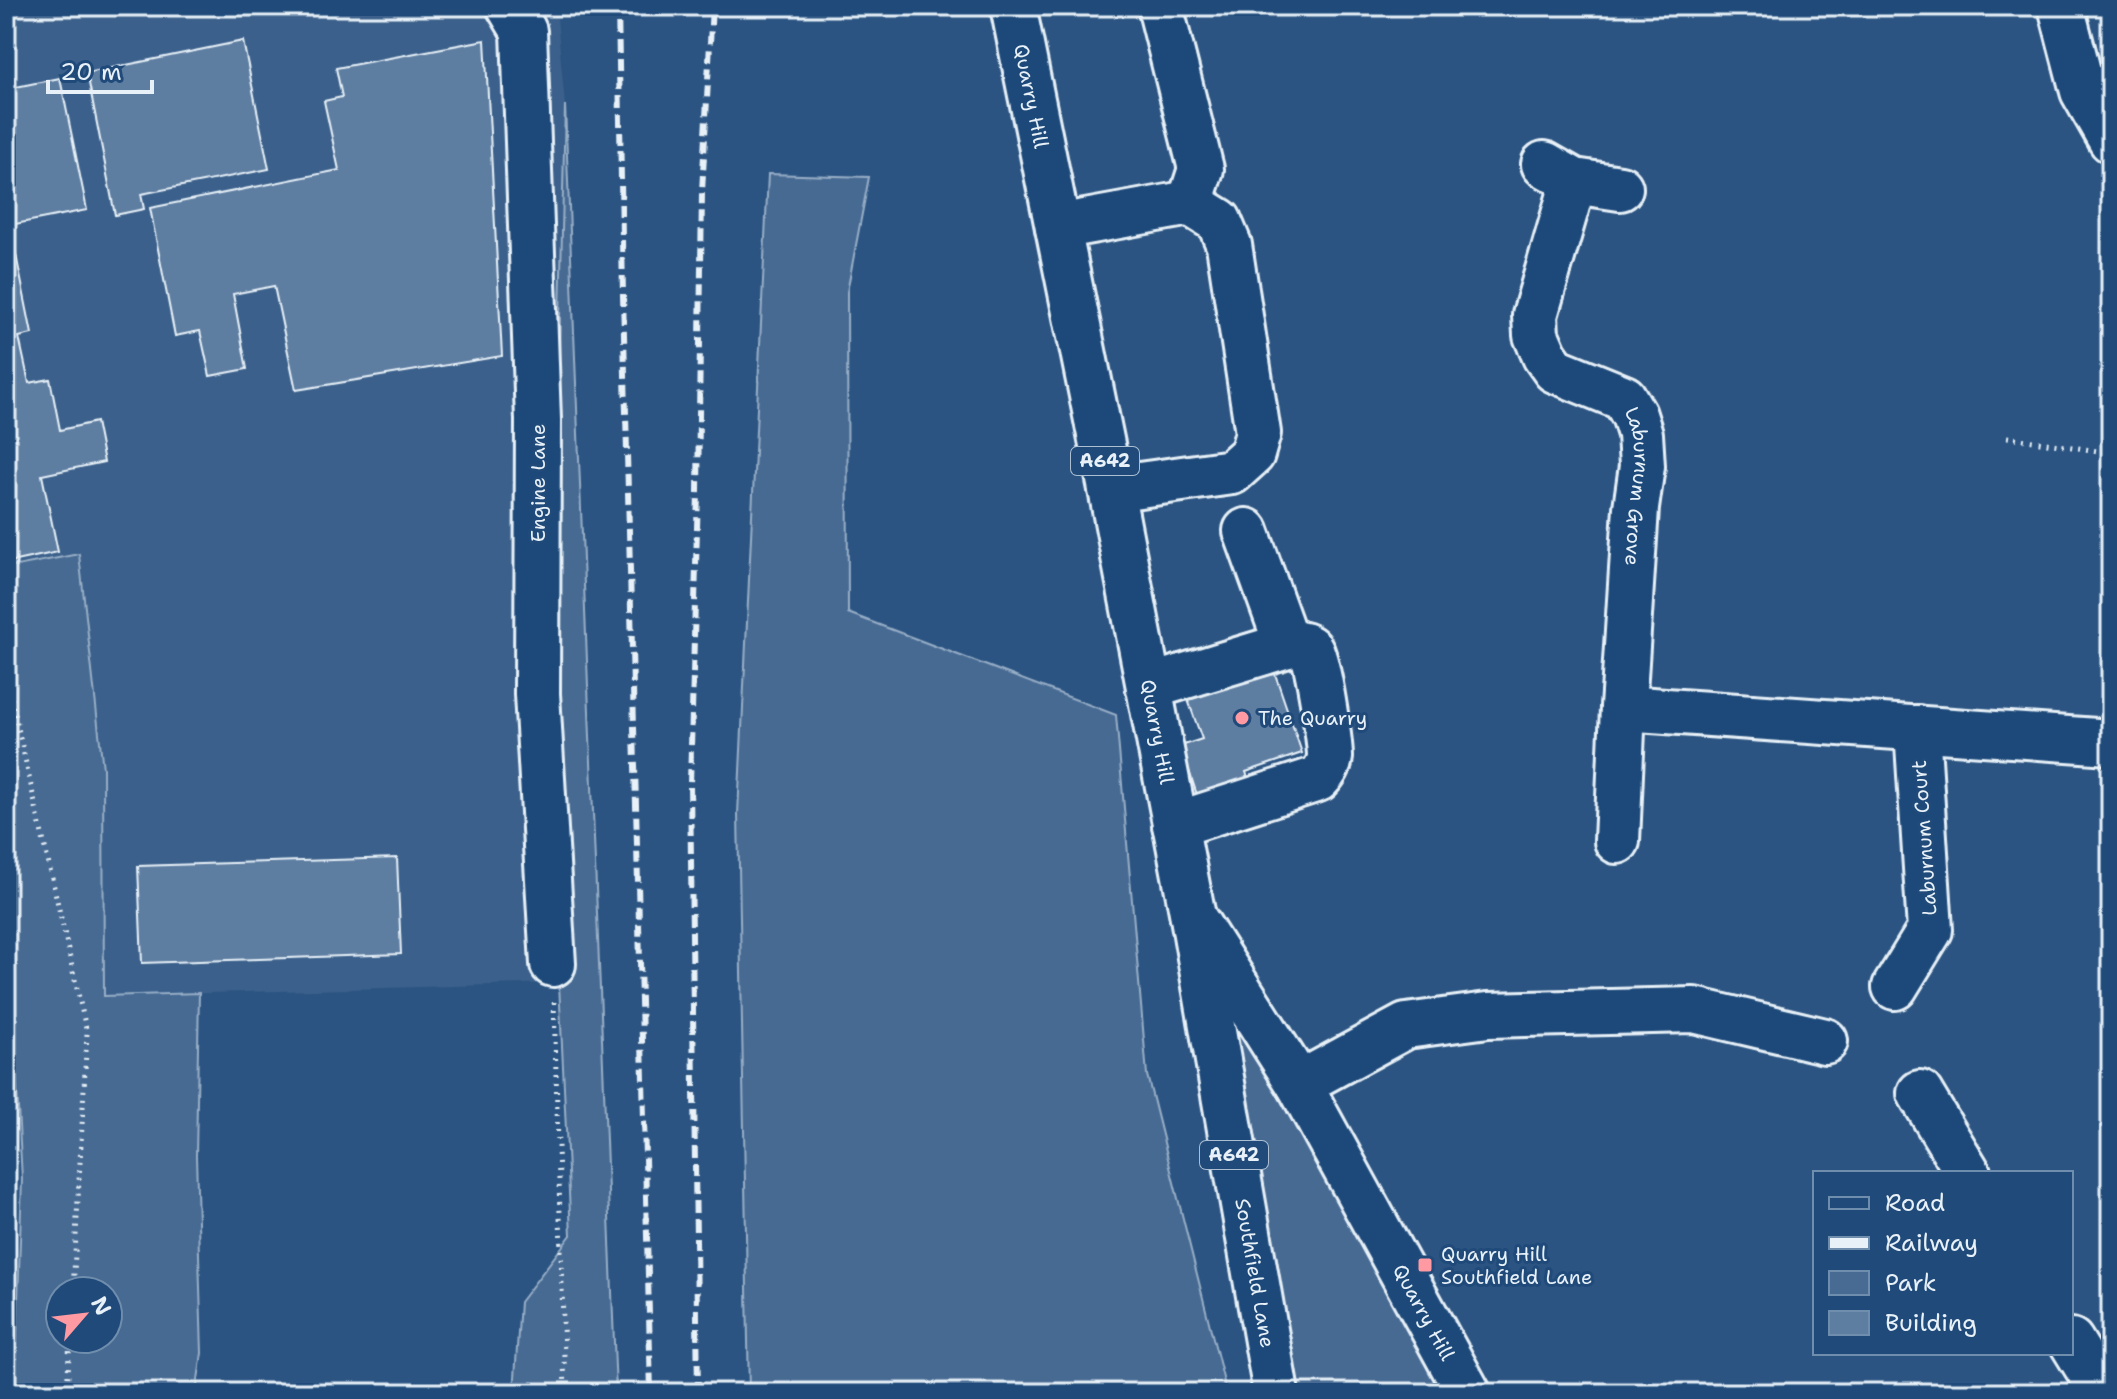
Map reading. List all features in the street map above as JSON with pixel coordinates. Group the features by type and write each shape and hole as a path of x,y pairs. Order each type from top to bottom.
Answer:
{"main road":[{"name":"Engine Lane","path":"509,6 524,31 538,420 537,694 553,964"},
{"name":"Quarry Hill","path":"1013,6 1111,489 1193,917 1299,1084 1468,1393"},
{"path":"1160,6 1201,169 1190,203"},
{"path":"2061,6 2083,91 2111,140"},
{"name":"Laburnum Grove","path":"1617,841 1636,508 1642,466 1640,434 1624,398 1555,370 1536,335 1535,315 1559,172 1620,188"},
{"path":"1058,227 1190,203 1219,221 1229,245 1258,433 1252,454 1232,472 1111,489"},
{"path":"1246,531 1287,645"},
{"path":"1149,687 1294,643 1303,644 1311,651 1318,666 1330,758 1325,773 1318,779 1175,825"},
{"path":"1623,708 2111,742"},
{"name":"Laburnum Court","path":"1895,987 1930,930 1917,728"},
{"name":"Southfield Lane","path":"1193,917 1276,1393"},
{"path":"1299,1084 1406,1026 1488,1015 1694,1010 1825,1041"},
{"path":"1920,1093 1967,1171"},
{"path":"2073,1344 2103,1393"}],"path":[{"path":"2007,437 2111,453"},
{"path":"6,675 87,1033 74,1275"},
{"path":"553,964 565,1393"},
{"path":"67,1393 69,1355"}],"shaded area":[{"path":"6,6 556,6 565,105 551,696 559,983 104,996 103,769 79,554 6,568"}],"green space":[{"path":"565,105 616,1393 514,1393 520,1302 571,1235 559,983 551,696"},
{"path":"768,174 869,177 847,292 848,613 1116,715 1147,1075 1225,1386 1206,1393 749,1393 738,814"},
{"path":"79,554 103,769 104,996 199,993 196,1156 202,1353 196,1393 15,1393 22,1179 6,894 6,568"},
{"path":"1193,917 1468,1393 1276,1393"}],"building":[{"path":"485,40 502,356 296,390 274,286 233,294 247,369 210,376 200,331 175,336 150,208 339,170 324,101 342,97 336,68"},
{"path":"243,41 269,169 141,194 144,209 115,215 87,73"},
{"path":"60,78 87,210 10,225 32,334 19,337 29,383 50,379 60,430 96,422 104,462 42,475 58,552 6,563 6,89"},
{"name":"The Quarry","path":"1273,668 1302,753 1246,772 1251,787 1200,804 1181,746 1202,739 1187,697"},
{"path":"397,858 401,954 142,963 138,866"}],"railway":[{"path":"618,6 651,1393"},
{"path":"698,1393 690,784 702,192 712,6"}],"place":[{"name":"The Quarry","path":"1242,718"},
{"name":"Quarry Hill Southfield Lane","path":"1425,1265"}]}
